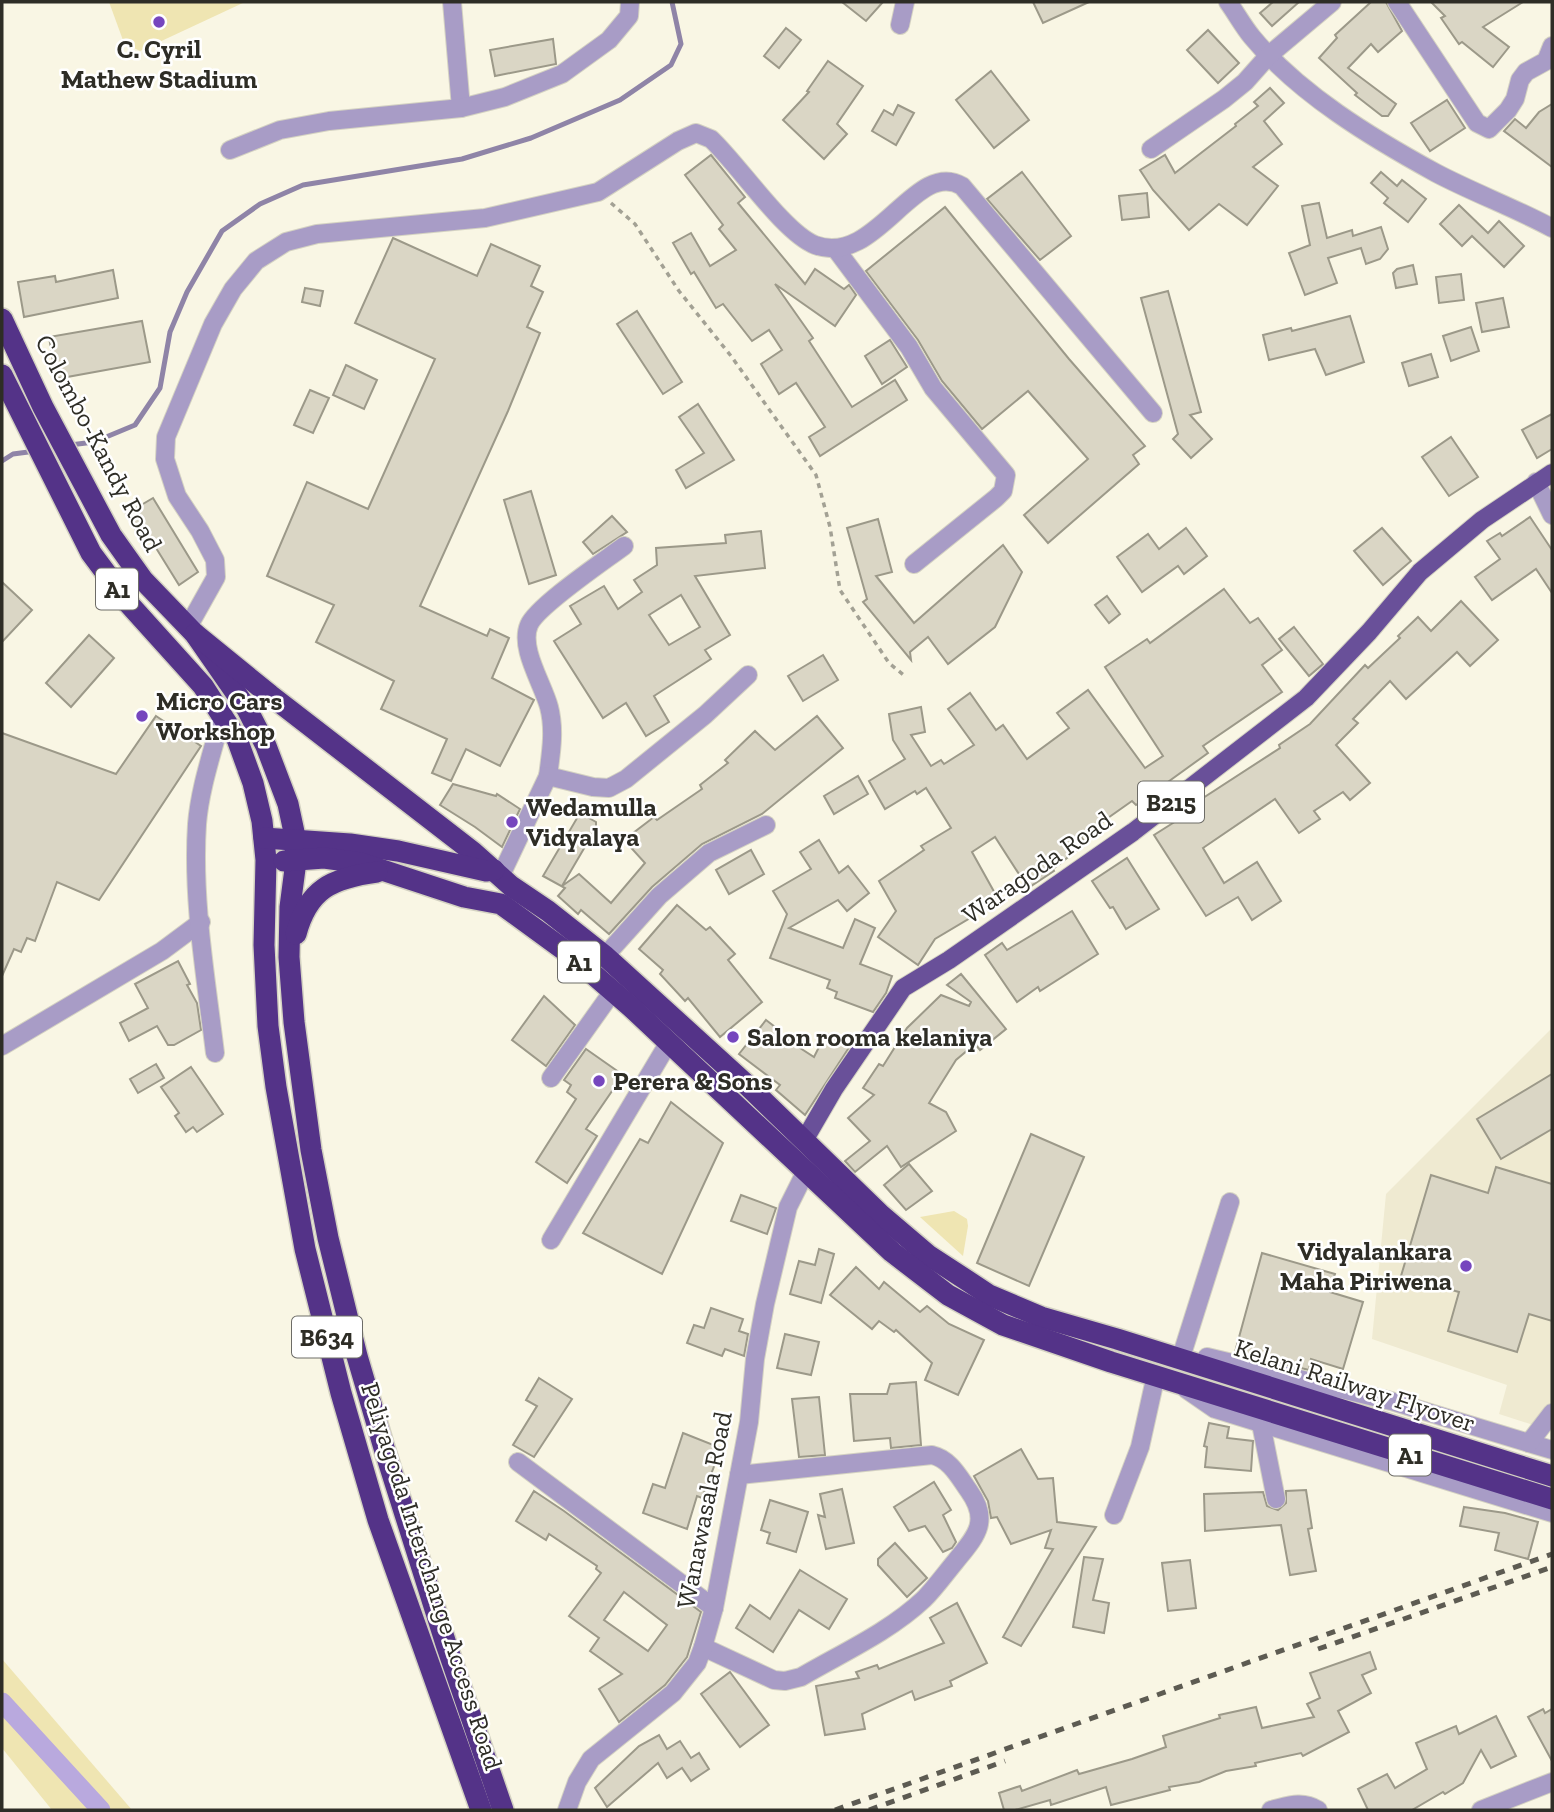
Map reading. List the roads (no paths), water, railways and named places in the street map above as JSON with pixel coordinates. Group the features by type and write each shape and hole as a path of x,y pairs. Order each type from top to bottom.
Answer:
{"highway":[{"name":"Colombo-Kandy Road","path":"2,318 43,407 111,535 160,600 192,630 247,709 266,746 288,804 295,851"},
{"name":"Colombo-Kandy Road","path":"2,375 91,553 106,576 203,686 237,739 253,783 266,860"},
{"path":"192,630 270,695 497,873"},
{"name":"A1","path":"264,838 295,851 361,863 464,897 501,904 571,955 613,991 884,1246 913,1270 965,1305 1003,1325 1166,1379"},
{"name":"A1","path":"266,860 295,851 374,847 497,873 605,956 805,1139 881,1215 928,1255 997,1298 1041,1317 1142,1346"},
{"name":"Peliyagoda Interchange Access Road","path":"295,851 289,957 294,1022 311,1150 328,1238 357,1356 433,1605 489,1802"},
{"name":"Peliyagoda Interchange Access Road","path":"266,860 264,945 268,1026 278,1100 305,1249 341,1393 378,1520 489,1802"},
{"path":"289,957 301,915 309,901 335,881 389,871"},
{"path":"805,1139 806,1171"},
{"name":"Kelani Railway Flyover","path":"1142,1346 1552,1476"},
{"name":"Kelani Railway Flyover","path":"1166,1379 1264,1417 1552,1499"}],"main road":[{"name":"Waragoda Road","path":"805,1139 834,1089 903,988 949,960 1133,832 1306,698 1369,632 1420,572 1482,520 1552,473"}],"street":[{"path":"452,2 461,108"},
{"path":"230,150 292,127 461,108 505,97 562,74 608,40 629,16 630,2"},
{"path":"900,25 905,2"},
{"path":"1228,2 1252,37 1269,55 1347,120 1436,173 1552,228"},
{"path":"1151,149 1245,82 1269,55 1332,2"},
{"path":"1397,2 1477,123 1483,128 1489,129 1508,110 1515,99 1520,80 1526,72 1546,61 1552,46"},
{"path":"192,630 216,577 215,560 173,485 165,459 166,437 213,324 233,289 256,261 286,242 317,234 485,218 598,192 678,141 696,133 711,139 725,152 793,230 815,245 835,248 869,236 925,187 942,180 954,181 962,186 1153,414"},
{"path":"835,248 909,347 933,388 1006,475 1003,491 996,498 914,564"},
{"path":"1536,482 1552,515"},
{"path":"497,873 548,776 553,742 549,708 528,650 526,636 529,623 561,593 624,547"},
{"path":"548,776 593,787 609,788 626,779 705,715 748,675"},
{"path":"215,1053 197,878 197,823 206,773 222,715"},
{"path":"605,956 659,896 709,853 766,825"},
{"path":"2,1046 162,951 201,922"},
{"path":"551,1078 613,991"},
{"path":"551,1240 669,1042"},
{"name":"Wanawasala Road","path":"567,1810 577,1782 591,1759 673,1693 697,1663 703,1647 739,1475 765,1304 788,1207 806,1171"},
{"path":"1183,1351 1230,1202"},
{"path":"1142,1346 1183,1351 1391,1401 1552,1450"},
{"path":"1114,1515 1166,1379"},
{"path":"1530,1443 1552,1413"},
{"path":"1276,1499 1264,1417 1552,1513"},
{"path":"703,1647 774,1680 785,1681 801,1677 906,1614 941,1580 975,1536 980,1524 980,1513 975,1500 949,1464 941,1457 932,1455 739,1475"},
{"path":"518,1462 713,1608"},
{"path":"1481,1810 1552,1782"},
{"path":"1271,1810 1296,1804 1318,1810"}],"waterway":[{"path":"70,445 94,442 135,425 160,388 170,332 187,292 222,231 260,204 303,185 462,159 531,138 620,100 671,65 681,44 672,2"},
{"path":"2,461 13,454 36,451"},
{"path":"2,1702 101,1810"}],"railway":[{"path":"835,1810 1552,1554"},
{"path":"1318,1649 1552,1567"},
{"path":"869,1810 1005,1761"}],"place":[{"name":"C. Cyril Mathew Stadium","path":"159,22"},
{"name":"Micro Cars Workshop","path":"142,716"},
{"name":"Wedamulla Vidyalaya","path":"512,822"},
{"name":"Salon rooma kelaniya","path":"733,1037"},
{"name":"Perera & Sons","path":"599,1081"},
{"name":"Vidyalankara Maha Piriwena","path":"1466,1266"}]}
